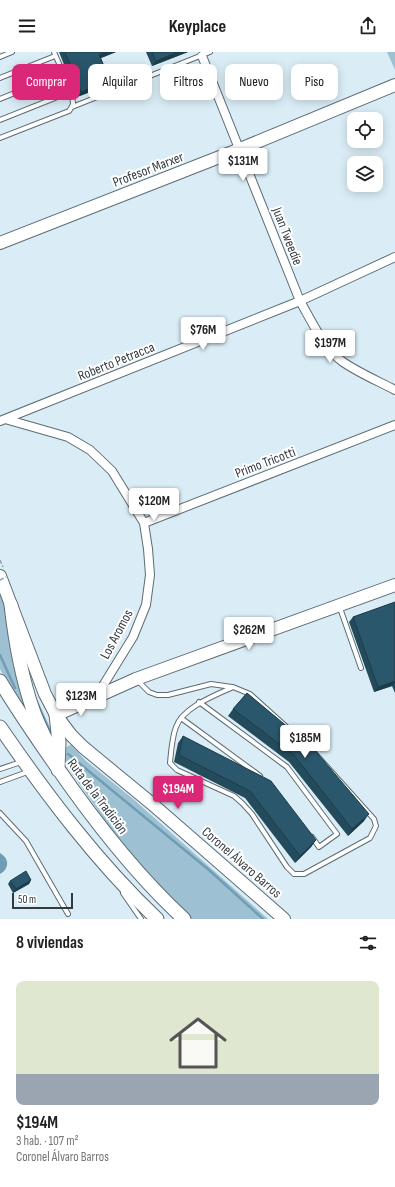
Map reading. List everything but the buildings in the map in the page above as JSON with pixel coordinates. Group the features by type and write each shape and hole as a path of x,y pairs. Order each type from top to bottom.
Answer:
{"main road":[{"path":"11,605 25,684 33,710 58,770"},
{"name":"Ruta de la Tradición","path":"0,681 16,708 83,806 117,848 184,919"},
{"path":"56,715 59,742 58,770"},
{"path":"0,727 76,829 157,919"}],"street":[{"name":"Juan Tweedie","path":"202,56 300,301 314,326 330,350 342,362 395,390"},
{"name":"Profesor Marxer","path":"0,244 240,149 395,85"},
{"name":"Roberto Petracca","path":"3,420 300,301 395,257"},
{"name":"Los Aromos","path":"3,420 68,437 90,450 112,471 144,523 150,575 146,605 133,637 96,696"},
{"name":"Primo Tricotti","path":"144,523 395,424"},
{"name":"Coronel Álvaro Barros","path":"3,576 11,605 45,694 56,715 71,735 83,747 151,803 284,919"},
{"path":"56,715 136,679 395,585"}],"lane":[{"path":"0,57 12,52"},
{"path":"0,138 69,111 72,107 210,52"},
{"path":"0,78 55,54 58,64"},
{"path":"0,99 12,94"},
{"path":"0,120 50,100"},
{"path":"72,100 72,107"},
{"path":"339,605 361,668"},
{"path":"136,679 149,692 157,695 168,695 198,686 211,684 233,687 250,694 311,749 374,819 376,826 370,838 304,874 294,874 287,867 252,814 242,803 234,796 177,770 170,763 176,726 181,718 200,702 233,687"},
{"path":"200,702 287,767 337,834 319,847 310,835"},
{"path":"181,718 262,778"},
{"path":"0,769 28,766"},
{"path":"0,782 28,766"},
{"path":"0,814 26,841 68,914"},
{"path":"92,848 141,919"}],"path":[{"path":"0,580 3,576"}],"shaded area":[{"path":"387,52 395,52 395,70"},
{"path":"0,589 25,705 21,707 0,669"},
{"path":"71,745 86,761 132,798 268,919 192,919 143,869 106,822 66,765 64,750"},
{"path":"0,853 7,861 7,867 0,874"}],"waterway":[{"path":"0,655 15,688"},
{"path":"36,700 49,729"},
{"path":"68,754 209,870 263,919"}]}
